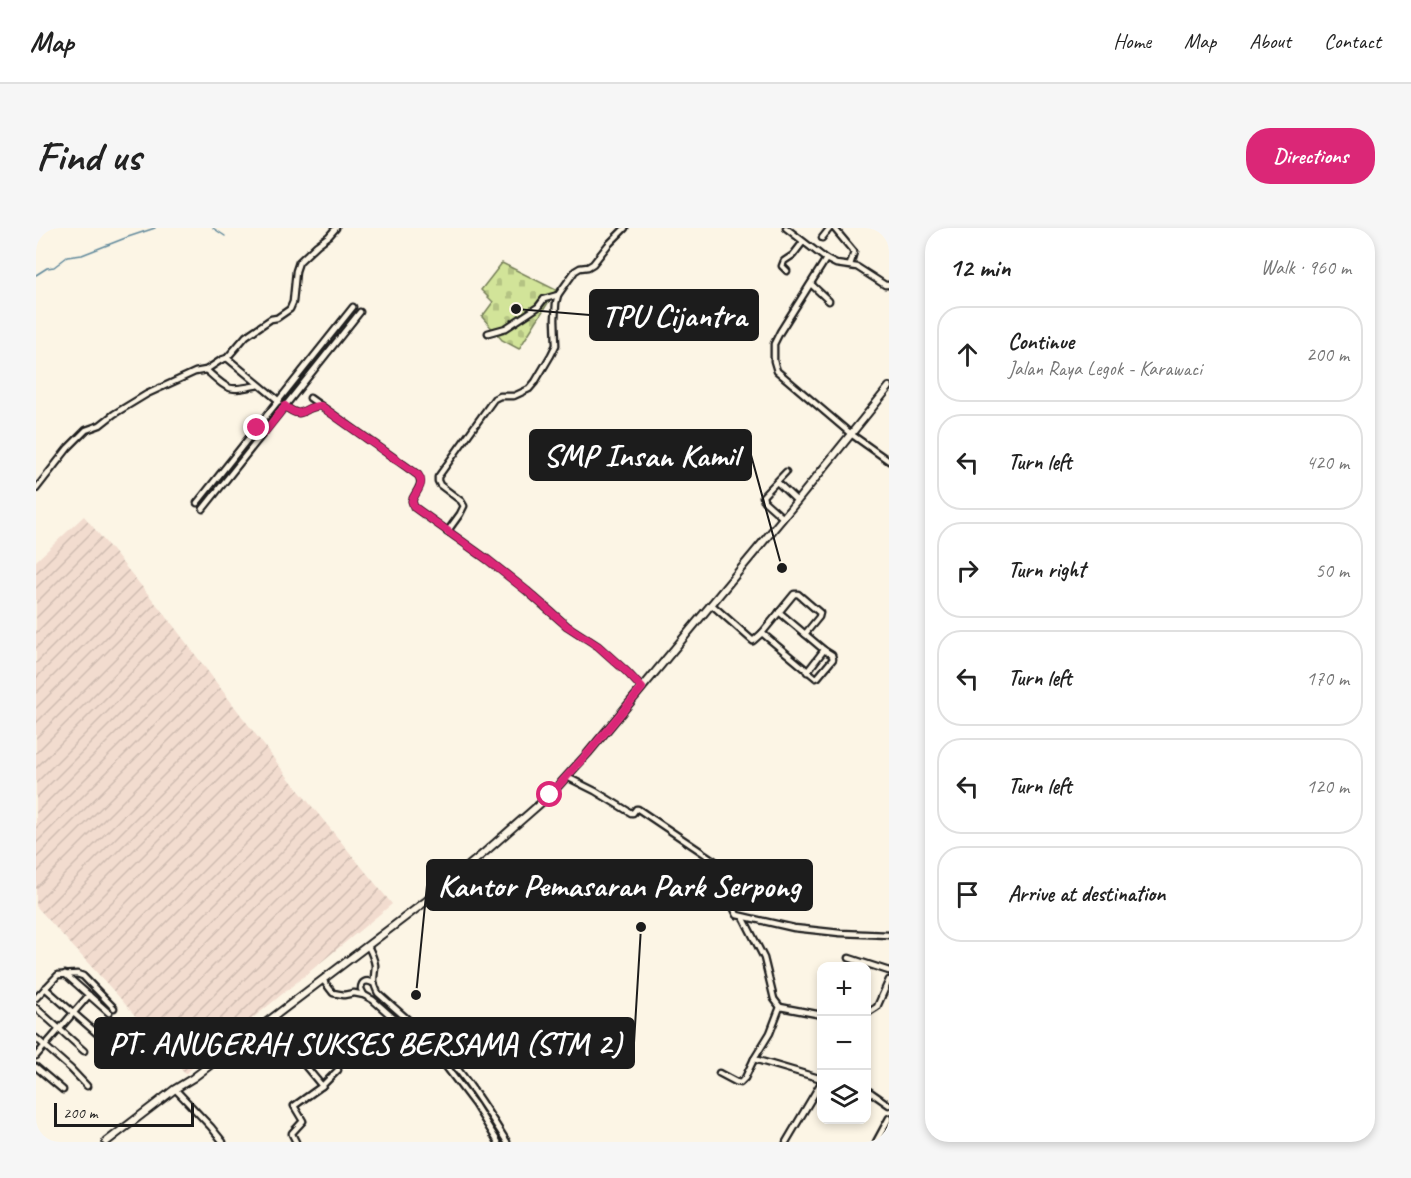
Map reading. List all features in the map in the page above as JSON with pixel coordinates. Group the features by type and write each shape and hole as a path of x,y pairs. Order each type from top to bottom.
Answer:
{"main road":[{"path":"106,1142 425,902 550,795 642,688 889,387"}],"street":[{"path":"36,489 68,448 86,430 100,425 147,394 195,372 206,370 228,358 246,336 271,318 277,318 290,309 299,262 330,236 336,228"},
{"path":"447,532 464,506 440,484 438,477 494,399 500,396 514,396 529,389 535,382 556,345 555,308 558,295 575,271 593,264 603,250 625,228"},
{"path":"786,228 793,230 803,242 826,259 836,264 862,269 885,285 889,285"},
{"path":"822,238 832,228 854,252 850,265"},
{"path":"787,271 782,266 784,261 793,255 803,242"},
{"path":"826,259 777,338 774,344 774,361 777,370 851,434 889,461"},
{"path":"812,284 829,301"},
{"path":"488,333 506,328 538,307 544,299 558,295"},
{"path":"197,503 354,307"},
{"path":"203,509 360,312"},
{"path":"228,358 279,401"},
{"path":"313,358 320,363"},
{"path":"206,370 226,388 234,390 260,385"},
{"path":"310,398 421,478 421,483 412,501 414,507 495,566 567,626 598,646 642,688"},
{"path":"285,406 293,413 302,413 315,405 321,406"},
{"path":"257,428 264,433"},
{"path":"782,517 763,499 764,495 786,472"},
{"path":"777,482 797,501"},
{"path":"711,604 751,641 762,633 794,594 798,594 820,613 805,634"},
{"path":"762,633 817,678 833,659 832,655 779,612"},
{"path":"807,672 824,650"},
{"path":"567,777 632,813 638,809 721,865 725,873 727,895 737,915 794,928 889,935"},
{"path":"743,917 764,958 774,999 780,1007 817,1014"},
{"path":"368,946 374,957 373,982 378,993 452,1062 481,1101 507,1142"},
{"path":"849,958 889,970"},
{"path":"65,974 109,1012"},
{"path":"36,998 57,975 77,974 82,976 114,1008"},
{"path":"323,980 333,993 364,994"},
{"path":"871,1011 877,1007 889,980"},
{"path":"373,982 364,981 360,990 389,1013 447,1068 498,1142"},
{"path":"45,988 101,1037"},
{"path":"36,1056 89,996"},
{"path":"719,1073 736,1082 740,1083 743,1080 770,1033 780,1007"},
{"path":"36,1008 84,1051"},
{"path":"389,1013 394,1008"},
{"path":"268,1021 322,1086"},
{"path":"36,1038 87,1086"},
{"path":"441,1062 446,1056"},
{"path":"754,1059 817,1078"},
{"path":"447,1068 452,1062"},
{"path":"36,1067 63,1090"},
{"path":"296,1142 292,1132 303,1121 294,1106 322,1086 339,1070"},
{"path":"175,1089 223,1142"},
{"path":"788,1141 817,1089"},
{"path":"871,1092 887,1103 889,1095"},
{"path":"876,1142 889,1118"}],"shaded area":[{"path":"84,516 166,616 287,776 392,904 185,1074 36,906 36,561"}],"green space":[{"path":"502,263 556,290 519,349 502,340 482,317 493,302 481,290"}],"waterway":[{"path":"36,275 47,268 54,267 67,257 82,255 155,228"},
{"path":"213,228 225,236"}],"place":[{"name":"TPU Cijantra","path":"516,309"},
{"name":"SMP Insan Kamil","path":"782,568"},
{"name":"PT. ANUGERAH SUKSES BERSAMA (STM 2)","path":"641,927"},
{"name":"Kantor Pemasaran Park Serpong","path":"416,995"}],"route":[{"path":"257,428 264,433 285,406 293,413 302,413 315,405 321,406 421,478 420,486 412,501 414,507 488,560 567,626 598,646 642,688 550,795"}]}
